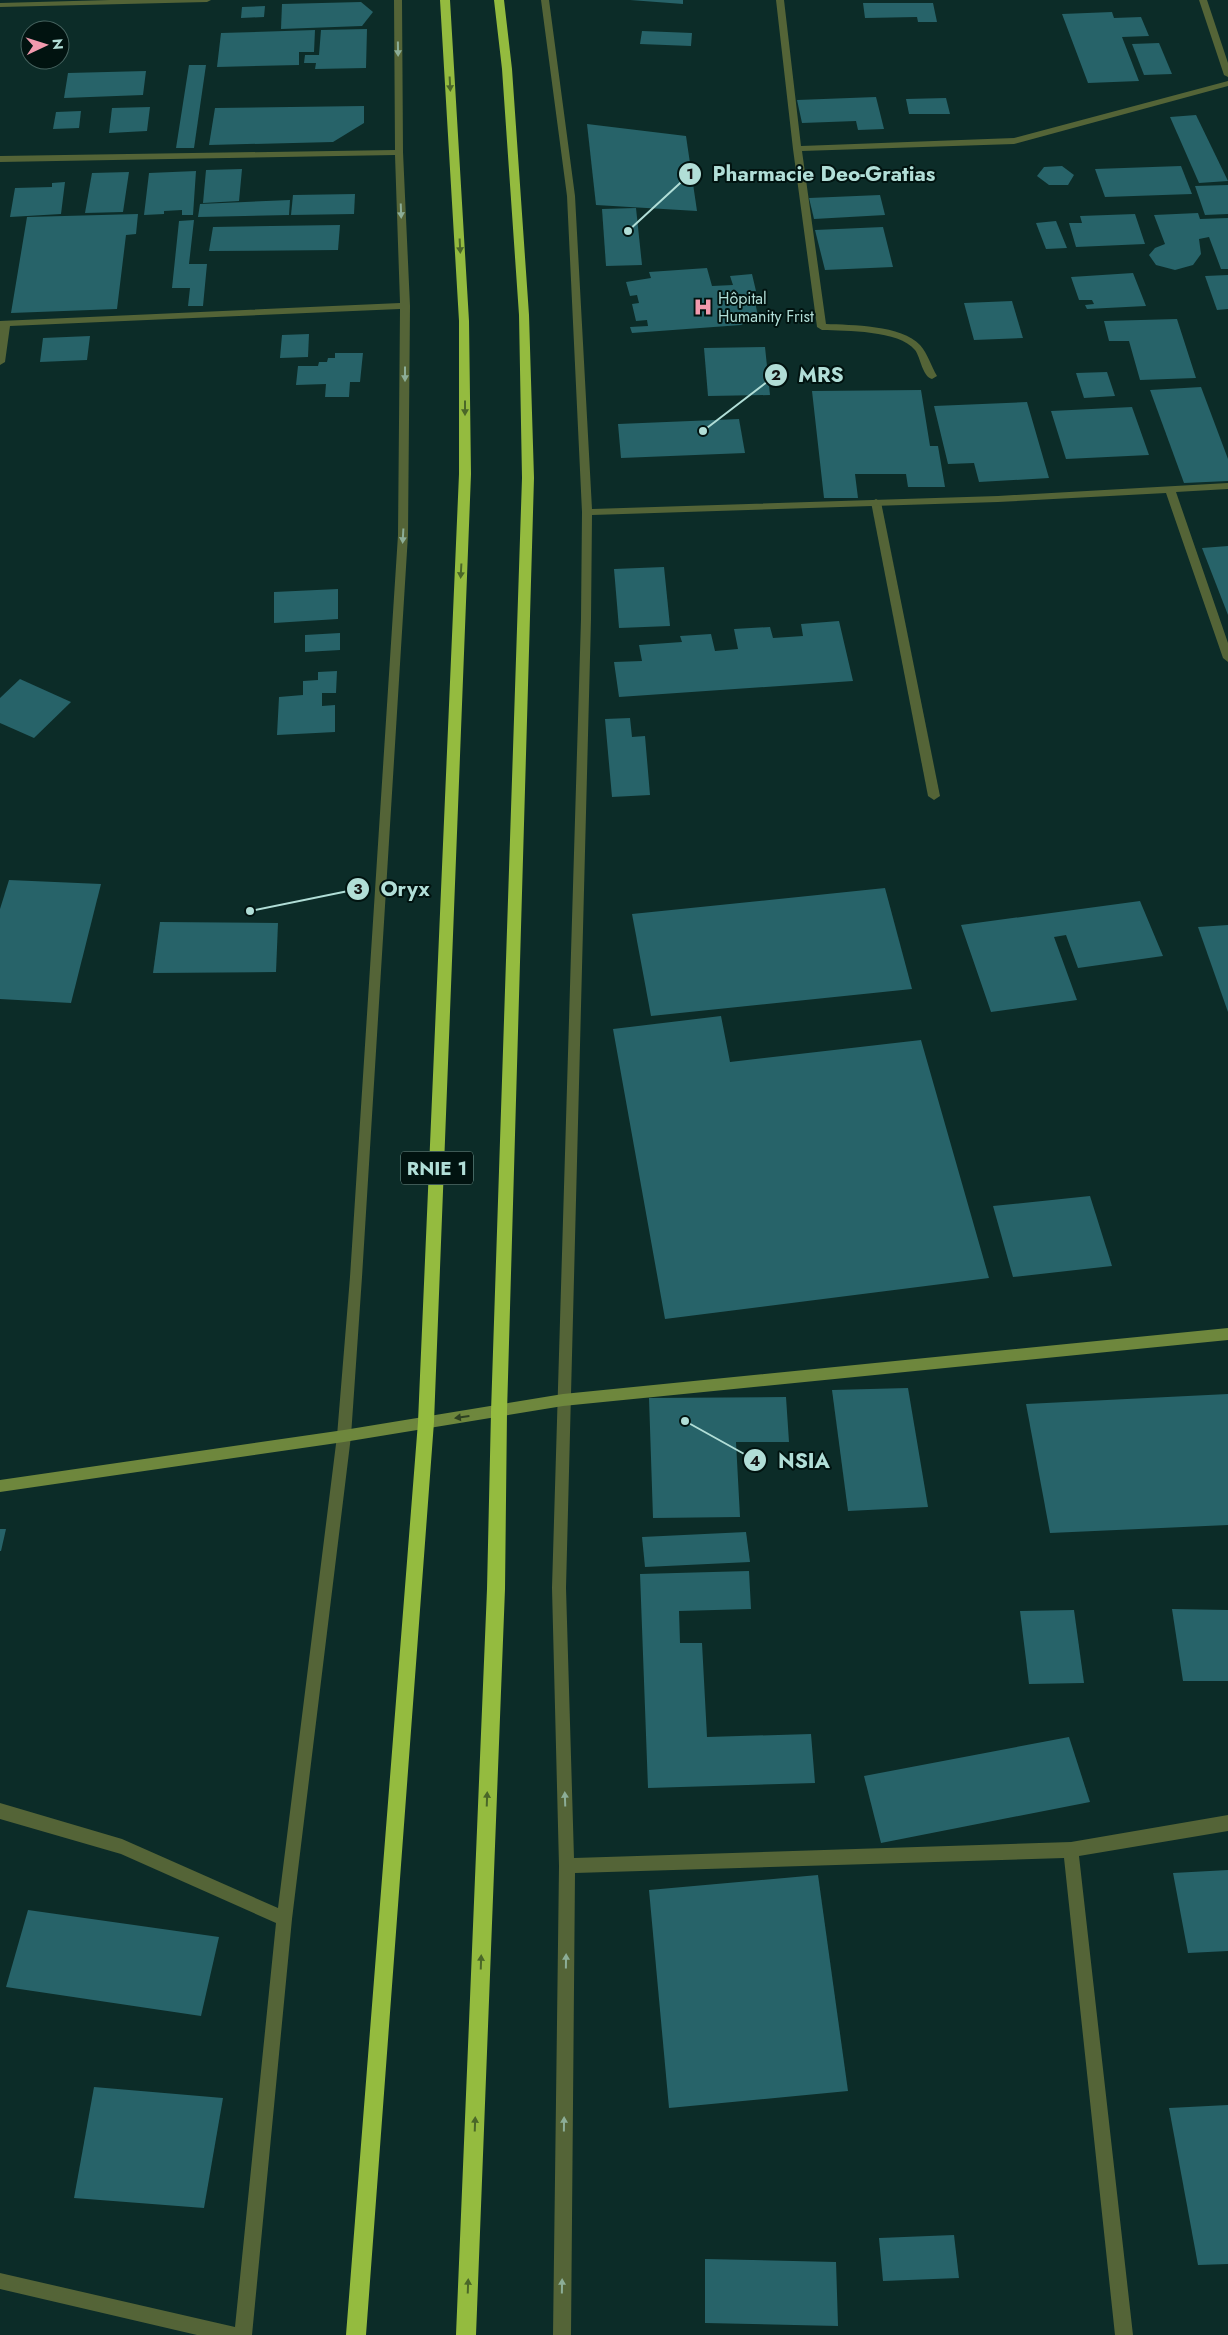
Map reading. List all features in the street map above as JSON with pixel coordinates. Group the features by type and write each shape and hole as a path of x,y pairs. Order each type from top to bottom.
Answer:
{"highway":[{"name":"RNIE 1","path":"356,2335 426,1422 465,474 464,321 446,0"},
{"path":"466,2335 496,1589 499,1412 528,478 524,305 507,69 499,0"}],"street":[{"path":"0,5 207,0"},
{"path":"243,2335 284,1919 344,1436 403,535 405,306 399,152 398,0"},
{"path":"545,0 571,196 588,512 558,1588 568,1866 562,2335"},
{"path":"780,0 797,148 822,327 868,330 902,338 916,346 932,376"},
{"path":"1203,0 1228,75"},
{"path":"797,148 1014,141 1228,83"},
{"path":"0,159 399,152"},
{"path":"0,362 3,324 405,306"},
{"path":"588,512 998,499 1228,486"},
{"path":"1170,489 1228,658"},
{"path":"876,502 934,796"},
{"path":"0,1486 344,1436 563,1400 1228,1334"},
{"path":"0,1811 122,1847 284,1919"},
{"path":"568,1866 1071,1850 1228,1823"},
{"path":"1071,1850 1124,2335"},
{"path":"0,2281 234,2335"}],"building":[{"path":"630,0 683,0 683,4"},
{"path":"361,2 373,12 362,26 281,29 282,4"},
{"path":"863,3 933,3 937,22 918,22 917,17 865,18"},
{"path":"265,6 264,17 241,18 242,7"},
{"path":"1112,12 1114,18 1141,17 1149,36 1122,37 1139,81 1088,83 1062,14"},
{"path":"367,29 366,68 315,69 316,63 304,63 305,55 319,55 321,30"},
{"path":"315,30 314,52 299,52 299,65 217,67 221,33"},
{"path":"642,31 692,33 691,46 640,44"},
{"path":"1159,43 1172,74 1144,75 1132,44"},
{"path":"189,65 206,65 194,148 176,148"},
{"path":"146,71 143,95 64,98 68,73"},
{"path":"876,97 884,129 858,130 856,121 802,123 797,100"},
{"path":"946,98 950,114 909,114 906,99"},
{"path":"364,106 364,123 333,142 209,145 215,108"},
{"path":"150,107 147,131 109,133 112,108"},
{"path":"81,111 79,128 53,129 56,112"},
{"path":"1196,115 1228,181 1199,183 1170,117"},
{"path":"587,124 686,136 697,211 596,205"},
{"path":"1062,166 1074,175 1068,185 1049,185 1037,176 1044,167"},
{"path":"1181,166 1192,194 1105,197 1095,169"},
{"path":"242,169 239,201 203,203 206,170"},
{"path":"196,171 193,215 182,215 182,210 164,211 164,214 144,215 149,173"},
{"path":"129,172 123,212 85,213 92,173"},
{"path":"65,182 61,214 10,217 15,188 52,187 52,183"},
{"path":"1228,185 1228,214 1205,215 1195,186"},
{"path":"355,194 354,214 291,215 293,195"},
{"path":"880,195 885,215 814,219 809,198"},
{"path":"290,200 289,215 198,217 200,204"},
{"path":"636,208 642,265 606,266 602,209"},
{"path":"1198,213 1200,219 1228,218 1228,269 1221,269 1209,237 1199,239 1201,254 1193,265 1175,270 1156,265 1149,255 1155,248 1165,244 1154,215"},
{"path":"138,214 136,234 126,235 117,309 11,313 27,217"},
{"path":"1135,214 1145,244 1076,247 1069,223 1082,223 1080,216"},
{"path":"194,220 189,264 207,264 203,306 188,306 190,288 172,288 179,221"},
{"path":"1056,221 1067,248 1046,249 1036,223"},
{"path":"340,225 338,250 209,251 213,227"},
{"path":"883,227 893,267 825,270 815,230"},
{"path":"707,268 712,286 733,285 730,276 752,274 756,291 748,291 751,303 755,302 758,316 741,325 632,333 630,327 648,326 647,320 636,321 632,304 639,303 637,295 630,296 626,282 651,278 649,272"},
{"path":"1133,273 1146,306 1087,309 1085,305 1094,304 1092,300 1079,300 1071,277"},
{"path":"1228,275 1228,309 1217,310 1205,276"},
{"path":"1012,301 1023,338 974,340 964,303"},
{"path":"1177,319 1196,378 1140,380 1129,341 1109,341 1104,321"},
{"path":"309,334 308,357 280,358 282,335"},
{"path":"90,336 87,360 40,362 43,338"},
{"path":"765,347 770,395 708,396 704,348"},
{"path":"335,353 363,353 360,382 350,382 349,397 325,397 326,384 296,385 298,366 318,366 319,362 327,362 328,358 335,358"},
{"path":"1107,372 1115,396 1084,398 1076,373"},
{"path":"1201,387 1228,459 1228,481 1184,483 1150,390"},
{"path":"921,390 930,446 938,446 945,487 908,487 906,474 855,474 858,498 824,498 812,391"},
{"path":"1027,402 1049,478 979,482 974,463 948,464 934,406"},
{"path":"1132,407 1149,455 1066,459 1051,411"},
{"path":"739,419 745,453 621,458 618,424"},
{"path":"1228,546 1228,615 1202,548"},
{"path":"664,567 670,626 619,628 614,569"},
{"path":"338,589 338,619 274,623 274,592"},
{"path":"839,621 853,681 619,697 614,662 642,661 639,645 682,642 680,636 711,634 715,651 738,649 734,629 770,627 773,638 803,636 801,624"},
{"path":"340,633 340,650 305,652 305,635"},
{"path":"337,671 336,693 322,693 322,706 335,705 335,732 277,735 279,697 303,695 303,681 318,680 318,672"},
{"path":"20,679 71,702 34,738 0,723 0,698"},
{"path":"630,718 632,737 645,736 650,795 612,797 605,719"},
{"path":"9,880 101,884 71,1003 0,999 0,909"},
{"path":"885,888 912,989 651,1016 632,914"},
{"path":"1140,901 1163,956 1078,968 1066,935 1054,937 1077,1000 991,1012 961,925"},
{"path":"160,922 278,923 276,972 153,973"},
{"path":"1228,925 1228,1012 1198,927"},
{"path":"721,1016 730,1062 921,1040 989,1278 665,1319 613,1029"},
{"path":"1090,1196 1112,1266 1013,1277 993,1206"},
{"path":"908,1388 928,1507 848,1511 832,1390"},
{"path":"1228,1394 1228,1525 1050,1533 1026,1404"},
{"path":"786,1397 789,1442 736,1442 740,1517 653,1518 649,1398"},
{"path":"0,1529 6,1529 1,1551 0,1551"},
{"path":"746,1532 750,1562 645,1567 642,1537"},
{"path":"749,1571 751,1609 679,1611 680,1643 702,1643 707,1737 811,1734 815,1783 648,1788 640,1574"},
{"path":"1172,1609 1228,1610 1228,1681 1183,1681"},
{"path":"1074,1610 1084,1683 1029,1684 1020,1611"},
{"path":"1069,1737 1090,1802 881,1843 864,1776"},
{"path":"1228,1870 1228,1951 1188,1953 1173,1873"},
{"path":"818,1875 848,2091 669,2108 649,1890"},
{"path":"28,1910 219,1937 201,2016 6,1987"},
{"path":"94,2087 223,2098 204,2208 74,2198"},
{"path":"1228,2105 1228,2264 1198,2265 1169,2108"},
{"path":"954,2235 959,2278 883,2281 879,2238"},
{"path":"705,2259 836,2262 838,2326 705,2323"}],"place":[{"name":"Pharmacie Deo-Gratias","path":"628,231"},
{"name":"Hôpital Humanity Frist","path":"703,307"},
{"name":"MRS","path":"703,431"},
{"name":"Oryx","path":"250,911"},
{"name":"NSIA","path":"685,1421"}]}
